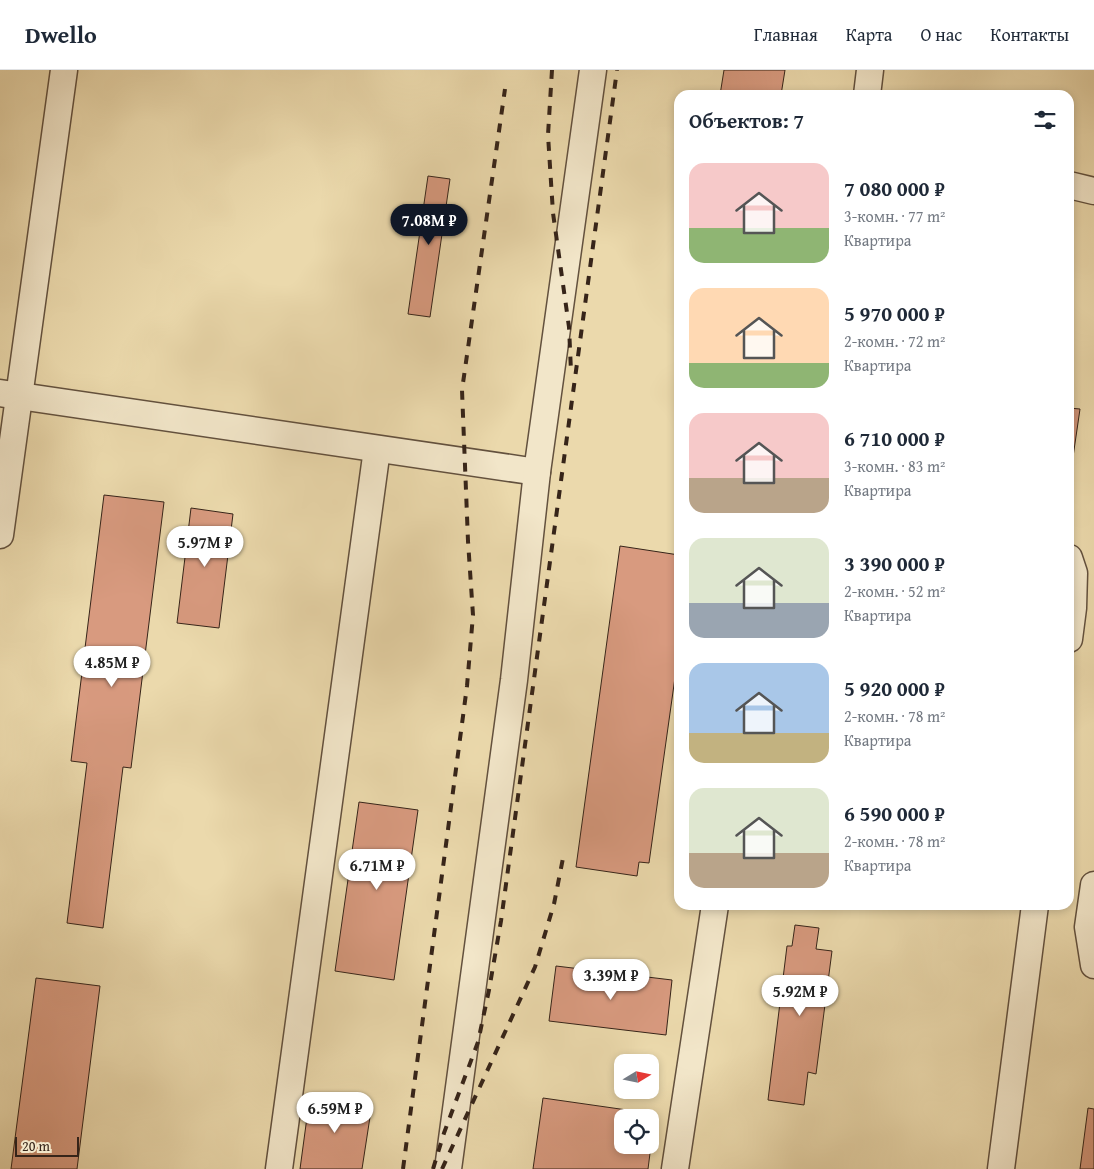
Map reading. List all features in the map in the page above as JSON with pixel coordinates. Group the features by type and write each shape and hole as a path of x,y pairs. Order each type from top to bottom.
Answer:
{"lane":[{"path":"0,535 10,394 64,70"},
{"path":"448,1169 514,680 536,472 593,70"},
{"path":"868,90 870,70"},
{"path":"1074,186 1094,191"},
{"path":"10,394 536,472"},
{"path":"279,1169 378,449"},
{"path":"1094,885 1088,927 1094,965"},
{"path":"675,1169 714,910"},
{"path":"1001,1169 1033,910"}],"building":[{"path":"724,70 785,70 782,90 721,90"},
{"path":"428,176 450,179 430,317 408,314"},
{"path":"1074,408 1080,409 1074,450"},
{"path":"104,495 164,502 131,768 123,767 103,928 67,923 87,763 71,761"},
{"path":"191,508 233,514 219,628 177,623"},
{"path":"620,546 674,554 674,685 649,863 639,862 637,876 576,867"},
{"path":"359,802 418,810 394,980 335,971"},
{"path":"795,925 819,928 816,949 832,951 816,1074 808,1072 804,1105 768,1100 787,946 792,946"},
{"path":"556,966 672,980 666,1035 549,1021"},
{"path":"36,978 100,986 77,1169 11,1169"},
{"path":"310,1095 372,1104 362,1169 300,1169"},
{"path":"543,1098 620,1109 614,1109 614,1154 650,1154 648,1169 533,1169"},
{"path":"1088,1108 1094,1109 1094,1169 1080,1169"}],"railway":[{"path":"552,70 548,135 553,213 569,327 571,371"},
{"path":"433,1169 444,1133 478,1042 501,921 617,70"},
{"path":"403,1169 467,686 473,615 462,390 505,89"},
{"path":"442,1169 535,967 554,904 563,858"}]}
